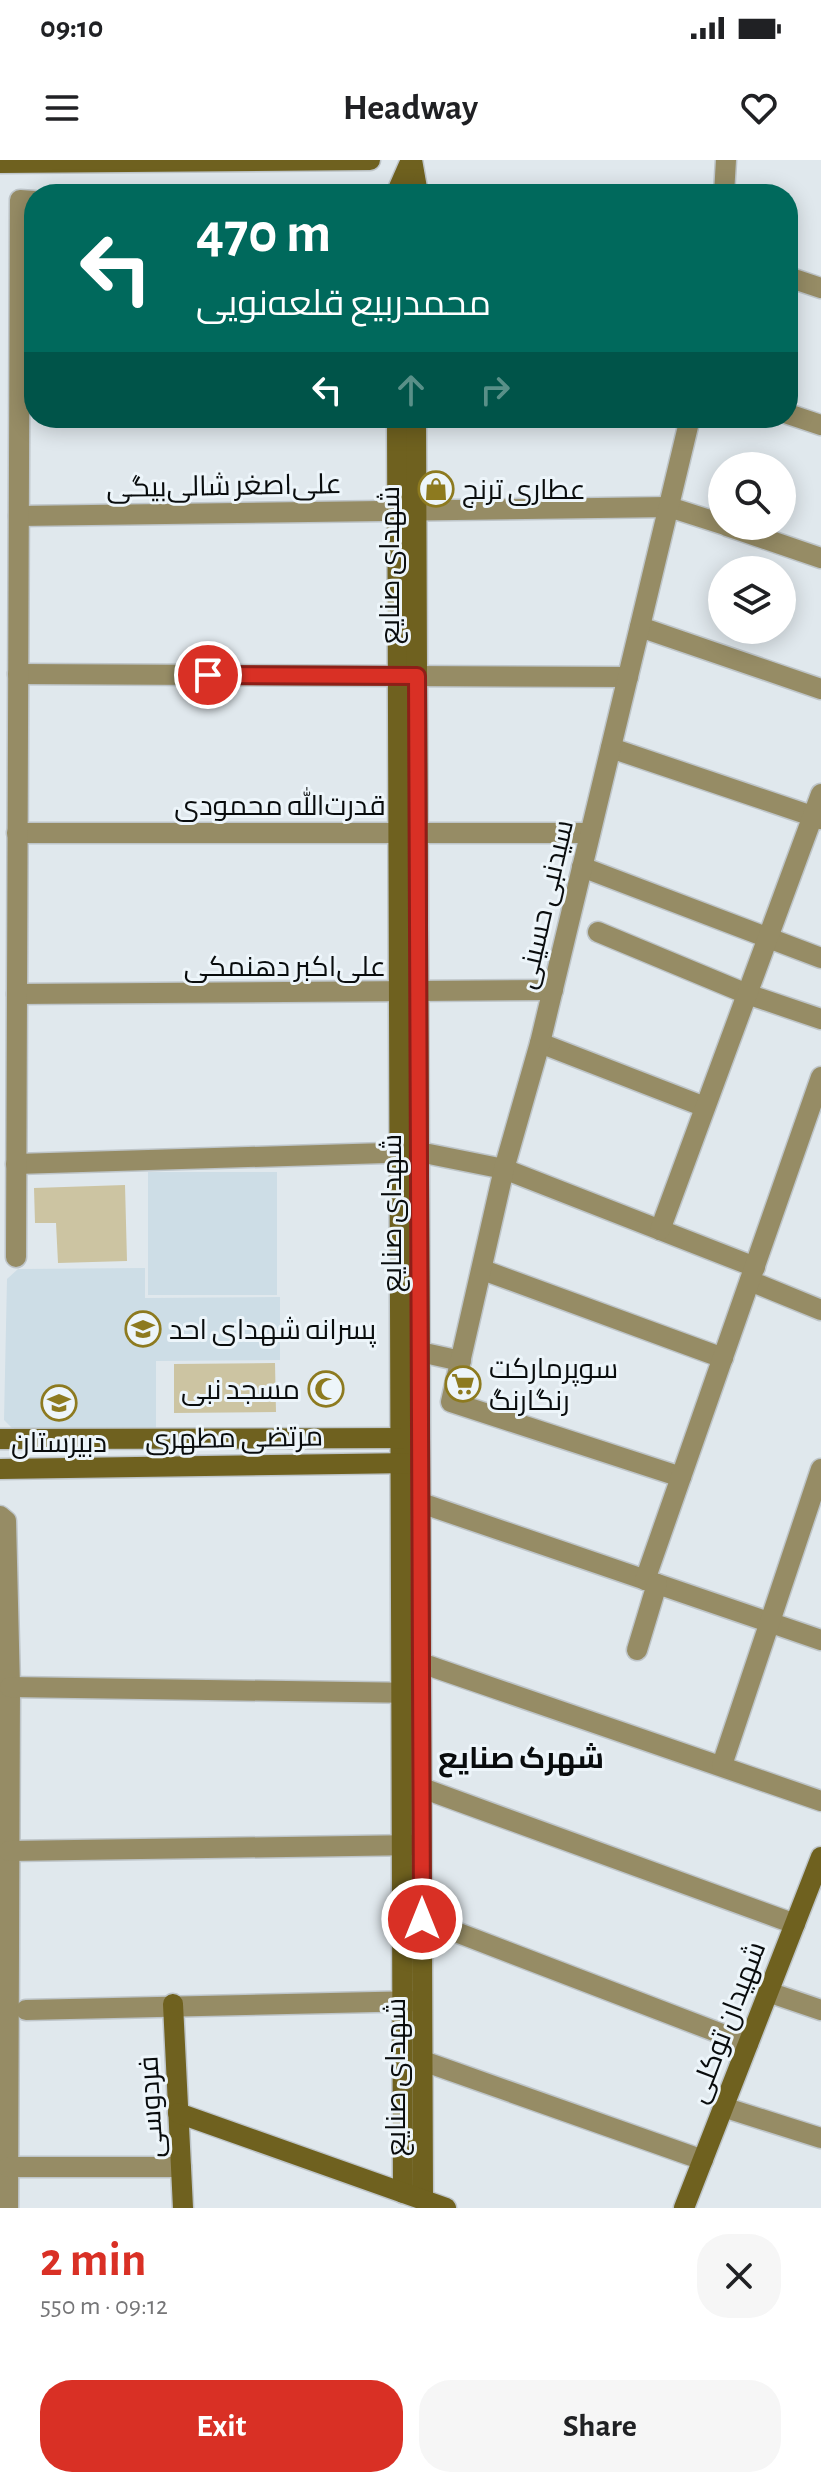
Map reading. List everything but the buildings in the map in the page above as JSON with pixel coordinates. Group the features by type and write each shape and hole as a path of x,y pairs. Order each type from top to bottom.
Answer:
{"street":[{"path":"0,163 370,160"},
{"path":"400,184 411,160"},
{"path":"411,160 416,184"},
{"path":"725,184 726,160"},
{"path":"798,280 821,288"},
{"path":"798,417 821,425"},
{"path":"16,1257 19,516 24,418"},
{"name":"شهدای صنایع","path":"398,428 407,511 413,2146 423,2200"},
{"name":"شهدای صنایع","path":"407,511 415,428"},
{"name":"سیدنبی حسینی","path":"681,1477 451,1402 504,1169 540,1043 688,428"},
{"name":"علی‌اصغر شالی‌بیگی","path":"19,516 669,507 708,520"},
{"name":"علی‌اصغر شالی‌بیگی","path":"768,540 821,558"},
{"path":"640,627 821,689"},
{"path":"18,674 628,677"},
{"path":"611,748 817,817"},
{"path":"660,1230 767,940 817,817 821,794"},
{"name":"قدرت‌الله محمودی","path":"17,833 590,833"},
{"path":"582,867 821,958"},
{"path":"598,932 747,994 821,1019"},
{"name":"علی‌اکبر دهنمکی","path":"17,994 409,994 553,990"},
{"path":"540,1043 705,1107"},
{"path":"637,1650 651,1582 681,1477 821,1077"},
{"path":"16,1164 409,1152 504,1169 660,1230 821,1310"},
{"name":"شهدای صنایع","path":"409,1152 420,1352 410,1438"},
{"path":"483,1270 723,1358"},
{"path":"420,1352 461,1361"},
{"name":"مرتضی مطهری","path":"0,1439 410,1438"},
{"name":"شهدای صنایع","path":"403,2193 413,2146 423,2061 412,2001 422,1919 412,1845 422,1788 411,1693 421,1663 421,1503 410,1463"},
{"name":"مرتضی مطهری","path":"0,1469 410,1463"},
{"path":"722,1765 821,1469"},
{"path":"421,1503 821,1640"},
{"path":"0,1516 6,1521 10,1687 8,2208"},
{"path":"421,1663 821,1801"},
{"path":"10,1687 411,1693"},
{"path":"422,1788 795,1924"},
{"path":"9,1851 412,1845"},
{"name":"شهیدان توکلی","path":"684,2208 795,1924 814,1892 821,1857"},
{"path":"422,1919 748,2044"},
{"path":"768,1992 821,2010"},
{"path":"26,2010 173,2004 412,2001"},
{"name":"فردوسی","path":"173,2004 183,2208"},
{"path":"423,2061 703,2160"},
{"path":"723,2107 821,2138"},
{"path":"178,2113 446,2208"},
{"path":"8,2167 181,2167"}],"shaded area":[{"path":"148,1172 277,1172 277,1295 148,1295"},
{"path":"125,1185 127,1261 58,1263 56,1223 35,1223 34,1188"},
{"name":"پسرانه شهدای احد","path":"145,1268 145,1298 280,1297 280,1360 156,1361 156,1428 13,1429 4,1420 7,1279 18,1269"},
{"path":"275,1363 276,1412 174,1413 174,1364"}],"place":[{"name":"عطاری ترنج","path":"436,489"},
{"name":"پسرانه شهدای احد","path":"143,1329"},
{"name":"سوپرمارکت رنگارنگ","path":"463,1384"},
{"name":"مسجد نبی","path":"326,1389"},
{"name":"دبیرستان","path":"59,1403"}],"district":[{"name":"شهرک صنایع","path":"521,1758"}],"route":[{"path":"208,675 417,676 422,1919"}]}
